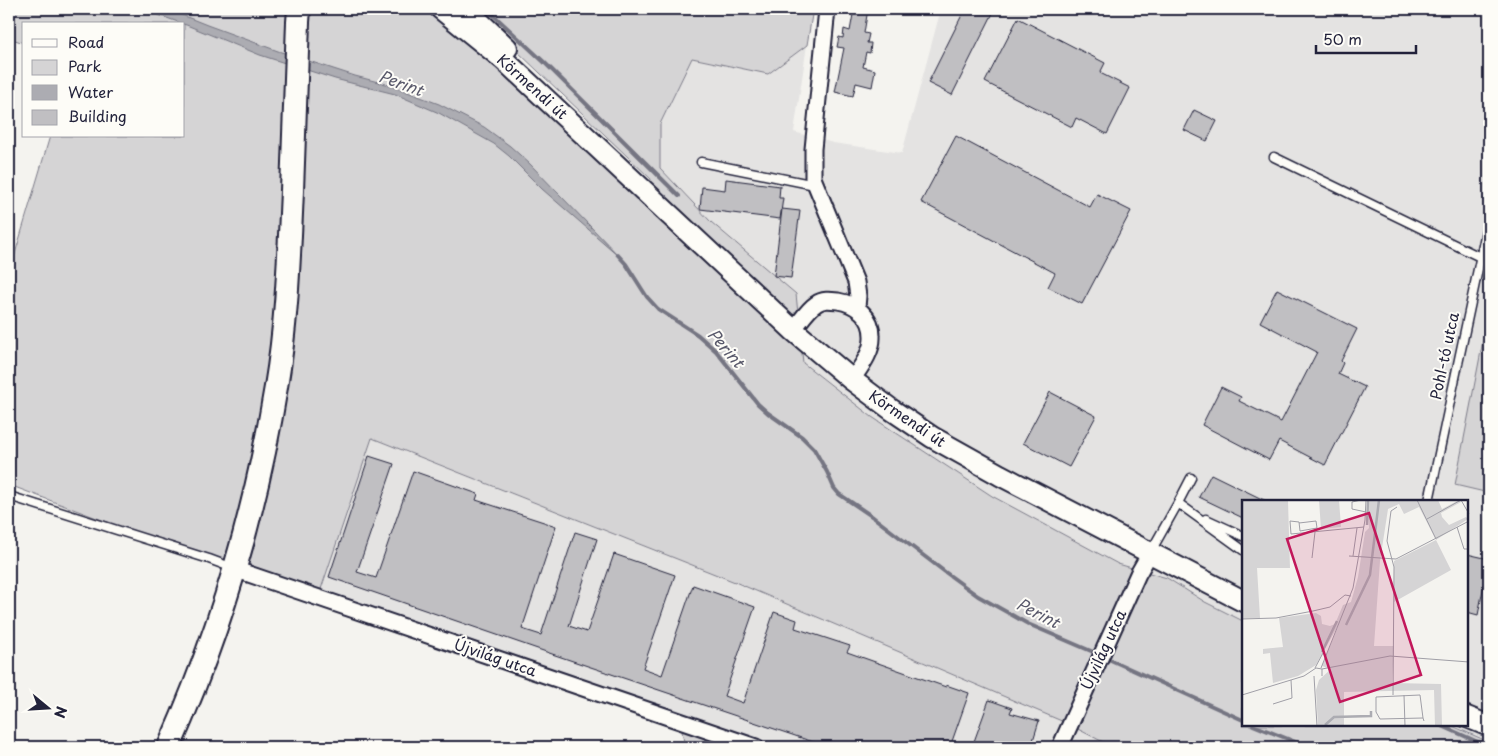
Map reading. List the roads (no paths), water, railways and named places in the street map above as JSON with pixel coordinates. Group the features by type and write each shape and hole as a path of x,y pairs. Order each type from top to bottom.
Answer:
{"main road":[{"path":"170,747 204,662 243,542 263,457 279,368 288,285 298,13"}],"street":[{"name":"Körmendi út","path":"441,9 504,60 793,330 852,380 914,425 967,457 1242,601"},
{"name":"Körmendi út","path":"466,9 524,66 620,168"},
{"path":"827,9 812,172 815,185 856,282 857,307"},
{"path":"793,330 816,303 828,299 857,307 867,318 871,326 872,338 867,357 852,380"},
{"name":"Újvilág utca","path":"1060,747 1138,574 1150,553"},
{"name":"Újvilág utca","path":"234,569 756,747"},
{"path":"1468,717 1489,726"}],"lane":[{"path":"1274,158 1480,257"},
{"path":"701,162 815,185"},
{"name":"Pohl-tó utca","path":"1429,500 1489,217"},
{"path":"1150,553 1191,478"},
{"path":"9,496 201,556 234,569"},
{"path":"1178,503 1242,549"},
{"path":"1189,512 1242,536"}],"water":[{"path":"142,9 167,9 278,51 386,84 439,104 484,127 530,164 619,256 494,144 439,113 395,94 335,79 260,55 185,25 185,22 178,22"}],"waterway":[{"path":"487,9 544,62 679,196"},
{"name":"Perint","path":"617,254 626,264 647,297 658,309 698,335 716,351 758,404 802,437 814,449 839,494 873,517 978,596 1028,624 1098,654"},
{"name":"Perint","path":"1104,657 1242,720"},
{"name":"Perint","path":"1256,726 1308,747"},
{"path":"1442,726 1489,747"}]}
